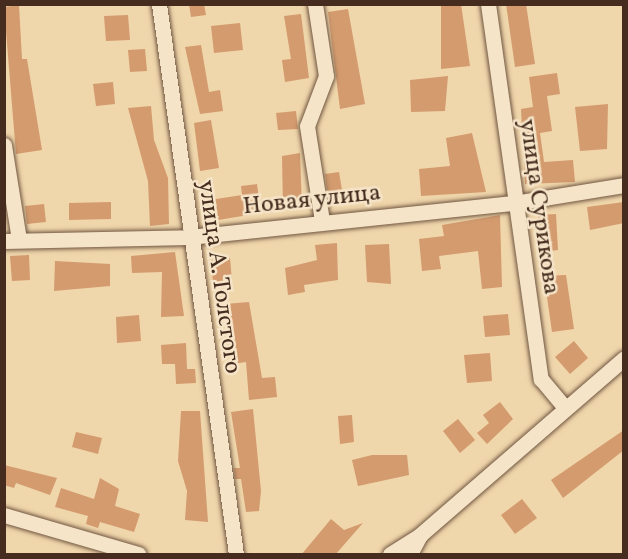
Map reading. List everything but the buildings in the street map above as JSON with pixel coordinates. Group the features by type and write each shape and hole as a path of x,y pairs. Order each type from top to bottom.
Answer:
{"street":[{"name":"улица А. Толстого","path":"159,4 189,237 236,555"},
{"path":"315,4 326,76 308,126 322,221"},
{"name":"улица Сурикова","path":"488,4 514,203 541,379 564,406"},
{"path":"4,145 12,240"},
{"name":"Новая улица","path":"12,240 189,237 322,221 514,203 624,185"},
{"path":"390,555 420,535 564,406 624,358"},
{"path":"4,515 138,555"},
{"path":"410,555 420,535"}]}
